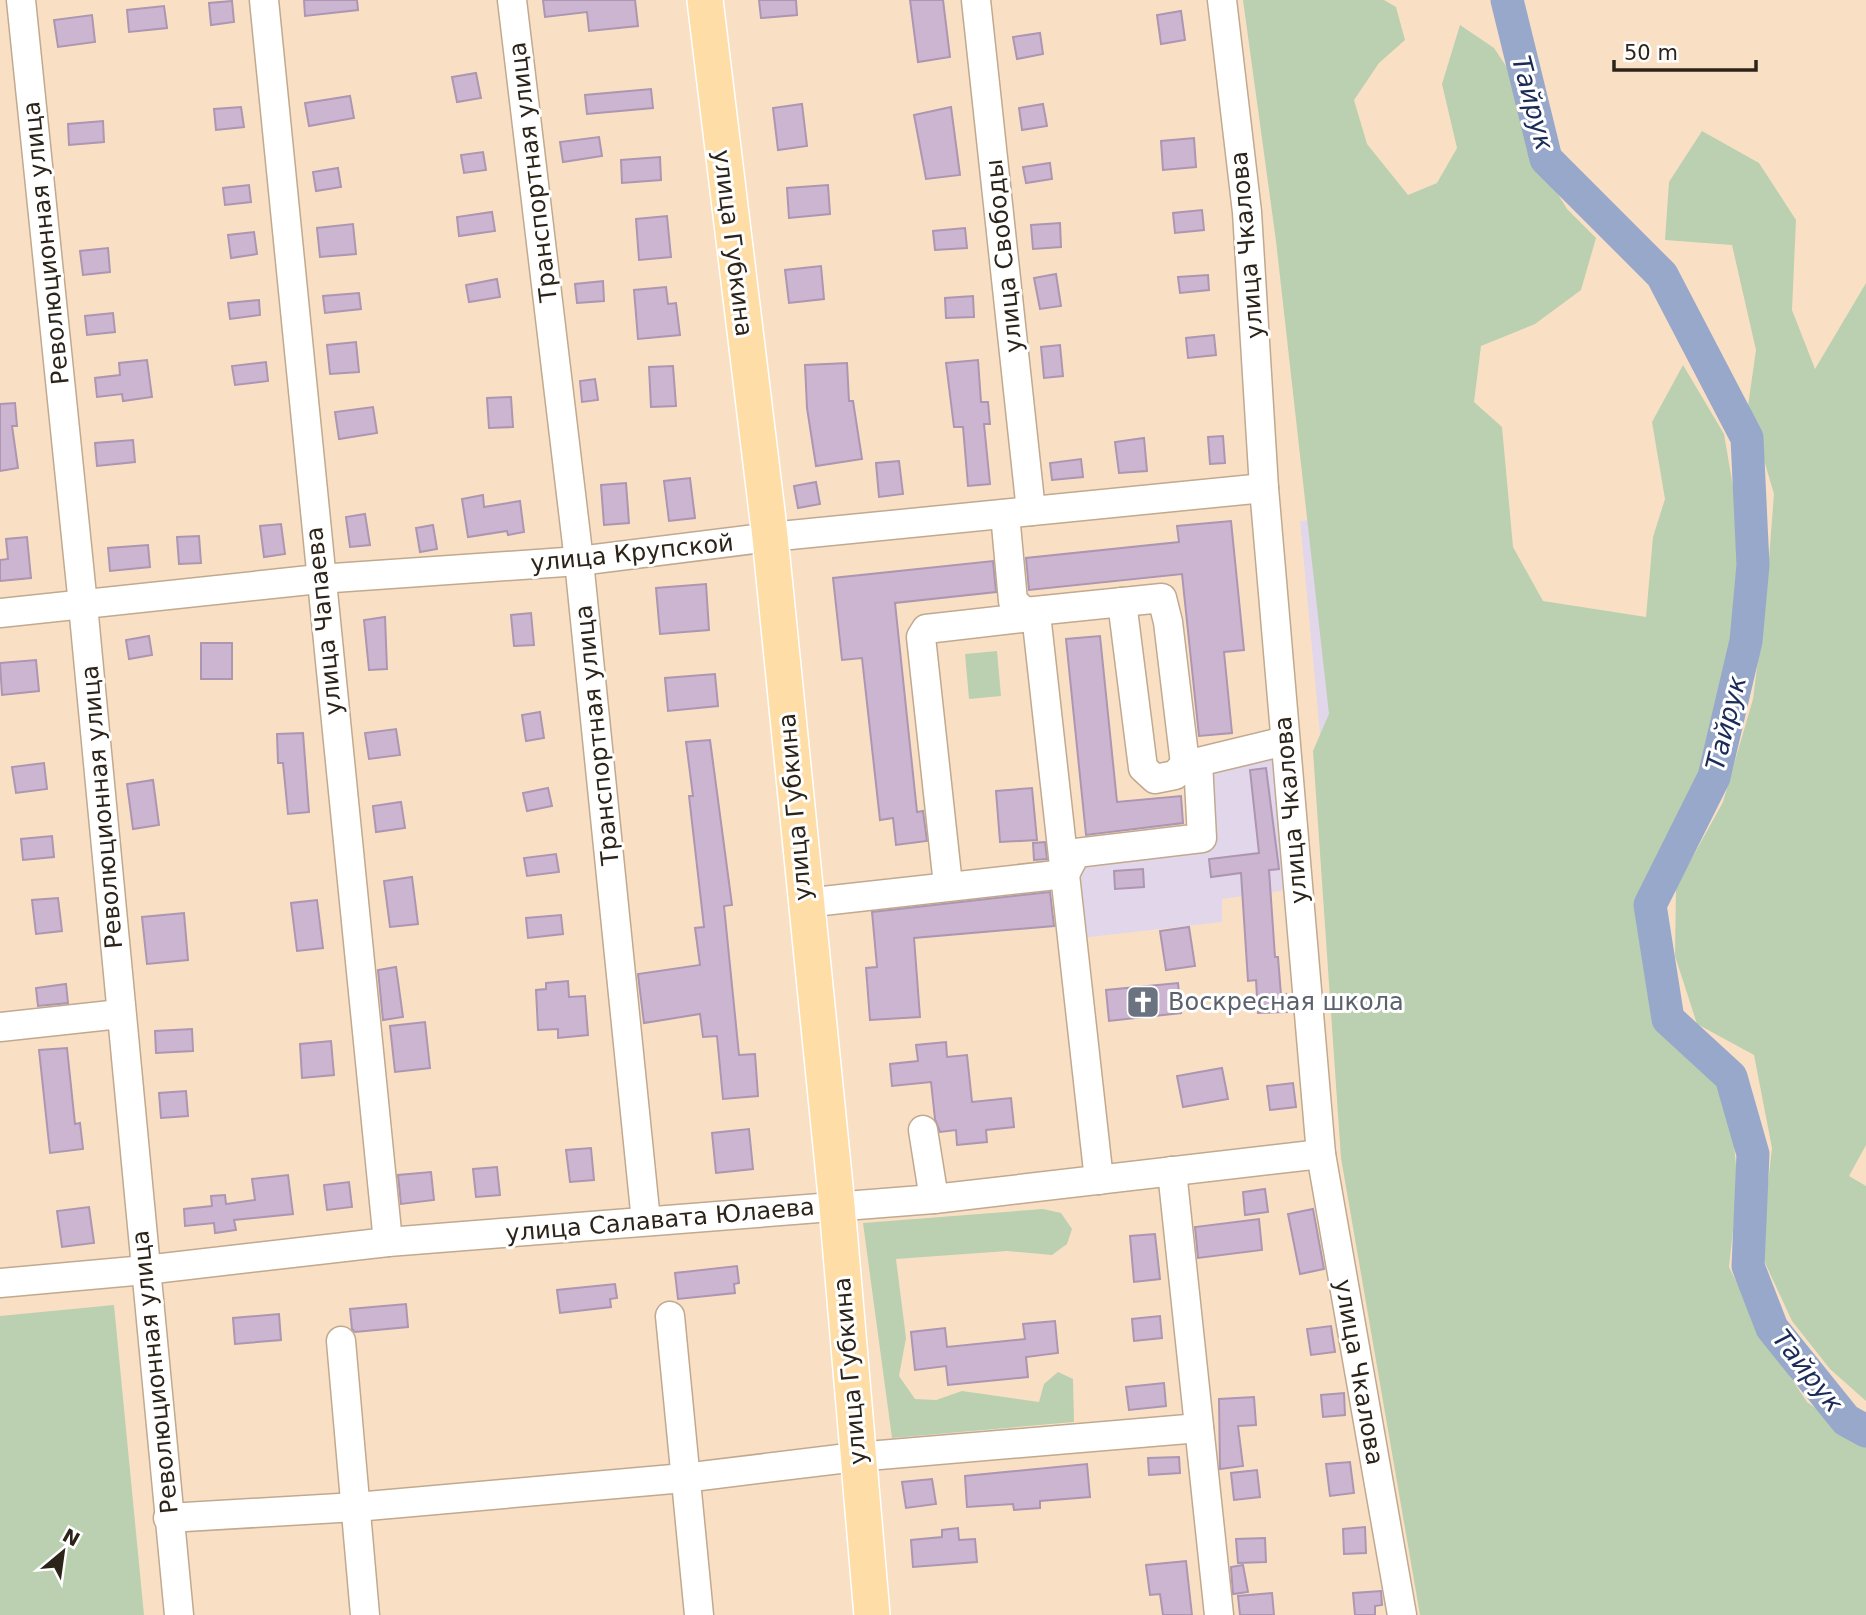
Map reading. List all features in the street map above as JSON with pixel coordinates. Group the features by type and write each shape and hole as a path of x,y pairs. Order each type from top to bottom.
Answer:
{"main road":[{"name":"улица Губкина","path":"705,0 770,537 837,1206 856,1457 872,1615"}],"street":[{"name":"Революционная улица","path":"21,0 83,605 179,1615"},
{"name":"улица Чапаева","path":"264,0 388,1242"},
{"name":"Транспортная улица","path":"512,0 579,561 646,1221"},
{"name":"улица Свободы","path":"976,0 1018,513 1013,601 1037,623 1099,1180"},
{"name":"улица Чкалова","path":"1222,0 1247,212 1264,488 1321,1154 1402,1615"},
{"name":"улица Крупской","path":"0,612 320,579 579,561 770,537 1264,488"},
{"path":"805,903 1065,874 1076,853 1202,838 1162,598 926,629 921,638 948,885"},
{"path":"1122,602 1143,768 1155,779 1175,775 1191,763 1285,741"},
{"path":"0,1027 120,1014"},
{"path":"923,1130 934,1199"},
{"name":"улица Салавата Юлаева","path":"0,1283 145,1270 388,1242 934,1199 1321,1154"},
{"path":"1172,1171 1219,1615"},
{"path":"670,1316 699,1615"},
{"path":"341,1341 365,1615"},
{"path":"168,1518 356,1507 684,1478 856,1457 1199,1428"}],"shaded area":[{"path":"1322,519 1344,764 1323,765 1300,521"},
{"path":"1273,752 1287,890 1222,899 1222,922 1072,939 1065,861 1203,847 1196,768"}],"green space":[{"path":"1243,0 1384,0 1396,7 1405,40 1379,63 1354,100 1367,144 1408,195 1437,183 1457,148 1442,84 1460,25 1494,48 1514,78 1533,153 1567,209 1596,238 1581,290 1535,324 1481,346 1474,402 1502,427 1513,547 1543,601 1646,617 1653,537 1665,499 1652,422 1683,365 1724,434 1737,510 1741,586 1726,680 1703,773 1658,854 1641,901 1653,994 1673,1042 1714,1070 1733,1135 1738,1185 1729,1267 1764,1337 1807,1402 1866,1444 1866,1615 1420,1615 1341,1158 1313,751 1329,714 1276,241"},
{"path":"1702,131 1759,163 1796,220 1792,310 1815,369 1866,283 1866,1145 1849,1176 1866,1186 1866,1401 1830,1369 1792,1321 1760,1252 1772,1148 1754,1055 1697,1024 1675,956 1676,887 1723,802 1753,699 1766,597 1774,494 1748,406 1756,350 1732,245 1665,240 1669,182"},
{"path":"997,651 1001,696 969,699 965,654"},
{"path":"1043,1209 1061,1213 1072,1229 1067,1244 1052,1255 1007,1251 896,1259 906,1338 899,1376 915,1399 936,1400 962,1391 1039,1402 1044,1384 1058,1372 1073,1379 1074,1422 892,1438 863,1223"},
{"path":"114,1305 144,1615 0,1615 0,1316"}],"building":[{"path":"304,0 357,0 358,10 305,16"},
{"path":"543,0 635,0 638,26 589,31 587,12 545,17"},
{"path":"759,0 796,0 797,15 761,18"},
{"path":"910,0 943,0 950,57 918,62"},
{"path":"232,1 234,22 211,25 209,3"},
{"path":"164,6 167,28 129,32 127,10"},
{"path":"1181,11 1185,40 1161,44 1157,15"},
{"path":"92,15 95,42 58,47 54,20"},
{"path":"1040,33 1043,54 1017,59 1013,37"},
{"path":"476,73 481,98 457,102 452,77"},
{"path":"651,89 653,108 587,114 585,95"},
{"path":"350,96 354,118 309,126 305,103"},
{"path":"802,104 807,146 778,150 773,108"},
{"path":"1043,104 1047,126 1022,130 1019,108"},
{"path":"241,107 244,127 216,130 214,109"},
{"path":"951,107 960,175 926,179 914,115"},
{"path":"103,121 104,142 69,145 68,124"},
{"path":"599,137 602,156 563,162 560,142"},
{"path":"1194,138 1196,167 1163,170 1161,141"},
{"path":"483,152 486,170 464,173 461,155"},
{"path":"660,157 661,180 622,183 621,160"},
{"path":"1050,163 1052,179 1026,183 1023,167"},
{"path":"338,168 341,187 316,191 313,172"},
{"path":"249,185 251,202 225,205 223,188"},
{"path":"828,185 830,214 789,218 787,188"},
{"path":"1202,210 1204,230 1175,233 1173,213"},
{"path":"492,212 495,231 459,236 457,217"},
{"path":"667,216 671,257 639,260 636,219"},
{"path":"1060,223 1061,247 1033,249 1031,225"},
{"path":"353,224 356,254 320,257 317,228"},
{"path":"965,228 967,248 935,250 933,231"},
{"path":"254,232 257,254 231,258 228,235"},
{"path":"108,248 110,272 83,275 80,251"},
{"path":"821,266 824,299 789,303 785,270"},
{"path":"1056,274 1061,306 1040,309 1034,278"},
{"path":"1208,275 1209,290 1180,293 1178,277"},
{"path":"497,279 500,297 469,302 466,285"},
{"path":"603,281 604,301 577,303 575,284"},
{"path":"666,287 668,304 676,303 680,335 638,339 634,290"},
{"path":"359,293 361,309 325,313 323,296"},
{"path":"973,296 974,317 946,318 945,298"},
{"path":"259,300 260,315 230,319 228,303"},
{"path":"113,313 115,332 87,335 85,316"},
{"path":"1214,335 1216,355 1188,358 1186,338"},
{"path":"356,342 359,372 330,374 327,345"},
{"path":"1060,345 1063,376 1044,378 1041,347"},
{"path":"147,360 152,397 123,401 122,394 97,397 95,378 120,375 119,363"},
{"path":"978,360 981,402 988,402 990,424 984,424 990,484 968,486 963,427 954,427 946,363"},
{"path":"266,362 268,381 235,385 232,366"},
{"path":"847,363 849,401 853,401 862,459 816,466 807,408 805,365"},
{"path":"673,366 676,406 651,407 649,367"},
{"path":"595,379 598,400 582,402 580,381"},
{"path":"511,397 513,427 489,428 487,398"},
{"path":"15,403 17,426 12,426 18,468 0,471 0,404"},
{"path":"373,407 377,433 339,439 335,412"},
{"path":"1223,436 1225,463 1210,464 1208,437"},
{"path":"1144,438 1147,471 1119,473 1115,442"},
{"path":"133,440 135,462 97,466 95,443"},
{"path":"1081,459 1083,477 1052,480 1050,463"},
{"path":"899,461 903,494 879,497 876,463"},
{"path":"690,478 695,518 669,521 664,481"},
{"path":"816,482 820,504 798,508 794,486"},
{"path":"626,483 629,523 604,525 601,485"},
{"path":"483,495 484,507 520,501 524,532 508,535 507,531 468,537 462,499"},
{"path":"365,514 370,545 350,547 346,517"},
{"path":"1231,521 1244,650 1224,652 1232,733 1199,736 1182,574 1029,590 1026,558 1179,542 1177,526"},
{"path":"281,524 285,554 264,557 260,526"},
{"path":"433,525 437,549 420,552 416,528"},
{"path":"199,536 201,563 179,564 177,537"},
{"path":"27,537 31,578 0,581 0,560 8,559 6,539"},
{"path":"148,545 150,567 110,571 108,548"},
{"path":"993,561 996,592 895,603 917,812 923,811 927,841 896,845 893,818 880,820 862,658 842,660 833,578"},
{"path":"706,584 709,630 660,634 656,588"},
{"path":"531,613 534,645 514,646 511,615"},
{"path":"385,617 387,669 369,670 364,620"},
{"path":"149,636 152,655 129,659 126,640"},
{"path":"1100,636 1117,802 1181,796 1183,823 1086,835 1066,639"},
{"path":"201,643 232,643 232,679 201,679"},
{"path":"36,660 39,691 2,695 0,663"},
{"path":"715,674 718,706 668,711 665,678"},
{"path":"540,712 544,738 526,741 522,715"},
{"path":"396,729 400,755 369,759 365,733"},
{"path":"303,733 309,812 288,814 283,763 278,763 277,734"},
{"path":"710,740 732,905 724,906 739,1055 755,1054 758,1096 723,1099 717,1036 703,1037 700,1014 644,1023 638,974 700,965 695,928 704,927 689,796 693,796 686,742"},
{"path":"44,763 47,789 16,793 12,767"},
{"path":"1266,768 1279,869 1269,870 1275,957 1278,957 1281,995 1286,994 1287,1012 1258,1013 1256,980 1248,981 1241,873 1211,877 1209,859 1259,853 1250,770"},
{"path":"153,780 159,825 133,829 127,784"},
{"path":"548,788 552,806 527,811 523,793"},
{"path":"1032,788 1037,840 1000,842 996,791"},
{"path":"401,802 405,828 376,832 373,806"},
{"path":"52,836 54,857 23,860 21,839"},
{"path":"1045,842 1047,859 1034,860 1033,843"},
{"path":"556,854 559,872 527,876 524,858"},
{"path":"1143,869 1144,887 1115,889 1114,871"},
{"path":"412,877 418,924 390,927 384,881"},
{"path":"1050,892 1054,926 914,938 920,1017 870,1020 866,968 877,967 872,912"},
{"path":"58,898 62,931 36,934 32,900"},
{"path":"317,900 323,948 297,951 291,903"},
{"path":"184,913 188,960 147,964 142,917"},
{"path":"561,915 563,934 528,938 526,918"},
{"path":"1189,927 1195,966 1166,970 1160,931"},
{"path":"396,967 403,1017 383,1020 378,970"},
{"path":"568,981 569,997 585,996 588,1035 558,1038 558,1029 538,1030 536,990 546,989 546,983"},
{"name":"Воскресная школа","path":"1178,983 1181,1013 1109,1021 1106,990"},
{"path":"66,984 68,1003 38,1006 36,988"},
{"path":"425,1022 430,1068 395,1072 390,1026"},
{"path":"192,1029 193,1051 156,1053 155,1031"},
{"path":"331,1041 334,1075 302,1078 300,1044"},
{"path":"946,1042 947,1057 967,1055 972,1102 1011,1098 1014,1127 986,1130 987,1142 957,1145 956,1130 940,1132 935,1119 931,1082 892,1086 890,1064 918,1061 916,1045"},
{"path":"67,1048 75,1124 80,1123 83,1149 50,1153 39,1050"},
{"path":"1222,1068 1228,1099 1183,1107 1177,1076"},
{"path":"1293,1083 1296,1107 1270,1110 1267,1086"},
{"path":"186,1091 188,1116 161,1118 159,1093"},
{"path":"749,1129 753,1169 716,1173 712,1133"},
{"path":"591,1148 594,1180 570,1182 566,1150"},
{"path":"497,1167 500,1195 476,1197 473,1169"},
{"path":"431,1172 434,1200 401,1204 398,1175"},
{"path":"288,1175 293,1214 234,1220 236,1230 215,1233 214,1223 185,1226 184,1209 212,1206 211,1196 225,1195 226,1204 255,1200 252,1179"},
{"path":"349,1182 352,1207 327,1210 324,1185"},
{"path":"1265,1189 1268,1212 1245,1215 1243,1192"},
{"path":"89,1207 94,1243 62,1247 57,1211"},
{"path":"1313,1209 1324,1269 1300,1274 1288,1214"},
{"path":"1259,1219 1262,1250 1198,1258 1195,1227"},
{"path":"1155,1234 1160,1279 1134,1282 1130,1236"},
{"path":"737,1266 739,1283 734,1284 735,1293 678,1299 675,1273"},
{"path":"615,1284 617,1298 610,1299 611,1307 560,1313 557,1290"},
{"path":"406,1304 408,1327 355,1332 352,1329 350,1309"},
{"path":"279,1314 281,1340 235,1344 233,1318"},
{"path":"1160,1316 1162,1338 1134,1341 1132,1319"},
{"path":"1055,1321 1058,1353 1026,1357 1028,1377 948,1385 946,1366 915,1370 911,1332 945,1328 947,1347 1025,1339 1023,1324"},
{"path":"1331,1326 1335,1352 1311,1355 1307,1329"},
{"path":"1164,1383 1166,1406 1129,1410 1126,1387"},
{"path":"1344,1393 1345,1415 1323,1417 1321,1395"},
{"path":"1254,1397 1256,1425 1238,1426 1243,1466 1220,1469 1219,1399"},
{"path":"1179,1457 1180,1473 1149,1475 1148,1458"},
{"path":"1350,1462 1354,1493 1330,1496 1326,1464"},
{"path":"1087,1464 1090,1497 1040,1501 1040,1508 1014,1510 1013,1504 967,1507 965,1476"},
{"path":"1257,1470 1260,1497 1234,1500 1231,1473"},
{"path":"932,1479 936,1504 906,1508 902,1482"},
{"path":"1365,1527 1366,1553 1344,1554 1343,1529"},
{"path":"958,1528 959,1540 975,1539 977,1562 913,1567 911,1540 942,1537 942,1530"},
{"path":"1265,1538 1266,1562 1238,1563 1236,1539"},
{"path":"1186,1561 1192,1615 1163,1615 1160,1594 1150,1595 1146,1565"},
{"path":"1243,1565 1248,1592 1233,1594 1231,1567"},
{"path":"1381,1591 1382,1605 1375,1606 1375,1615 1355,1615 1353,1593"},
{"path":"1272,1593 1274,1615 1240,1615 1238,1596"}],"waterway":[{"name":"Тайрук","path":"1507,0 1546,159 1662,275 1747,438 1753,565 1746,641 1714,777 1650,905 1668,1019 1731,1077 1753,1154 1748,1266 1772,1328 1846,1420 1866,1431"}],"place":[{"name":"Воскресная школа","path":"1143,1002"}]}
